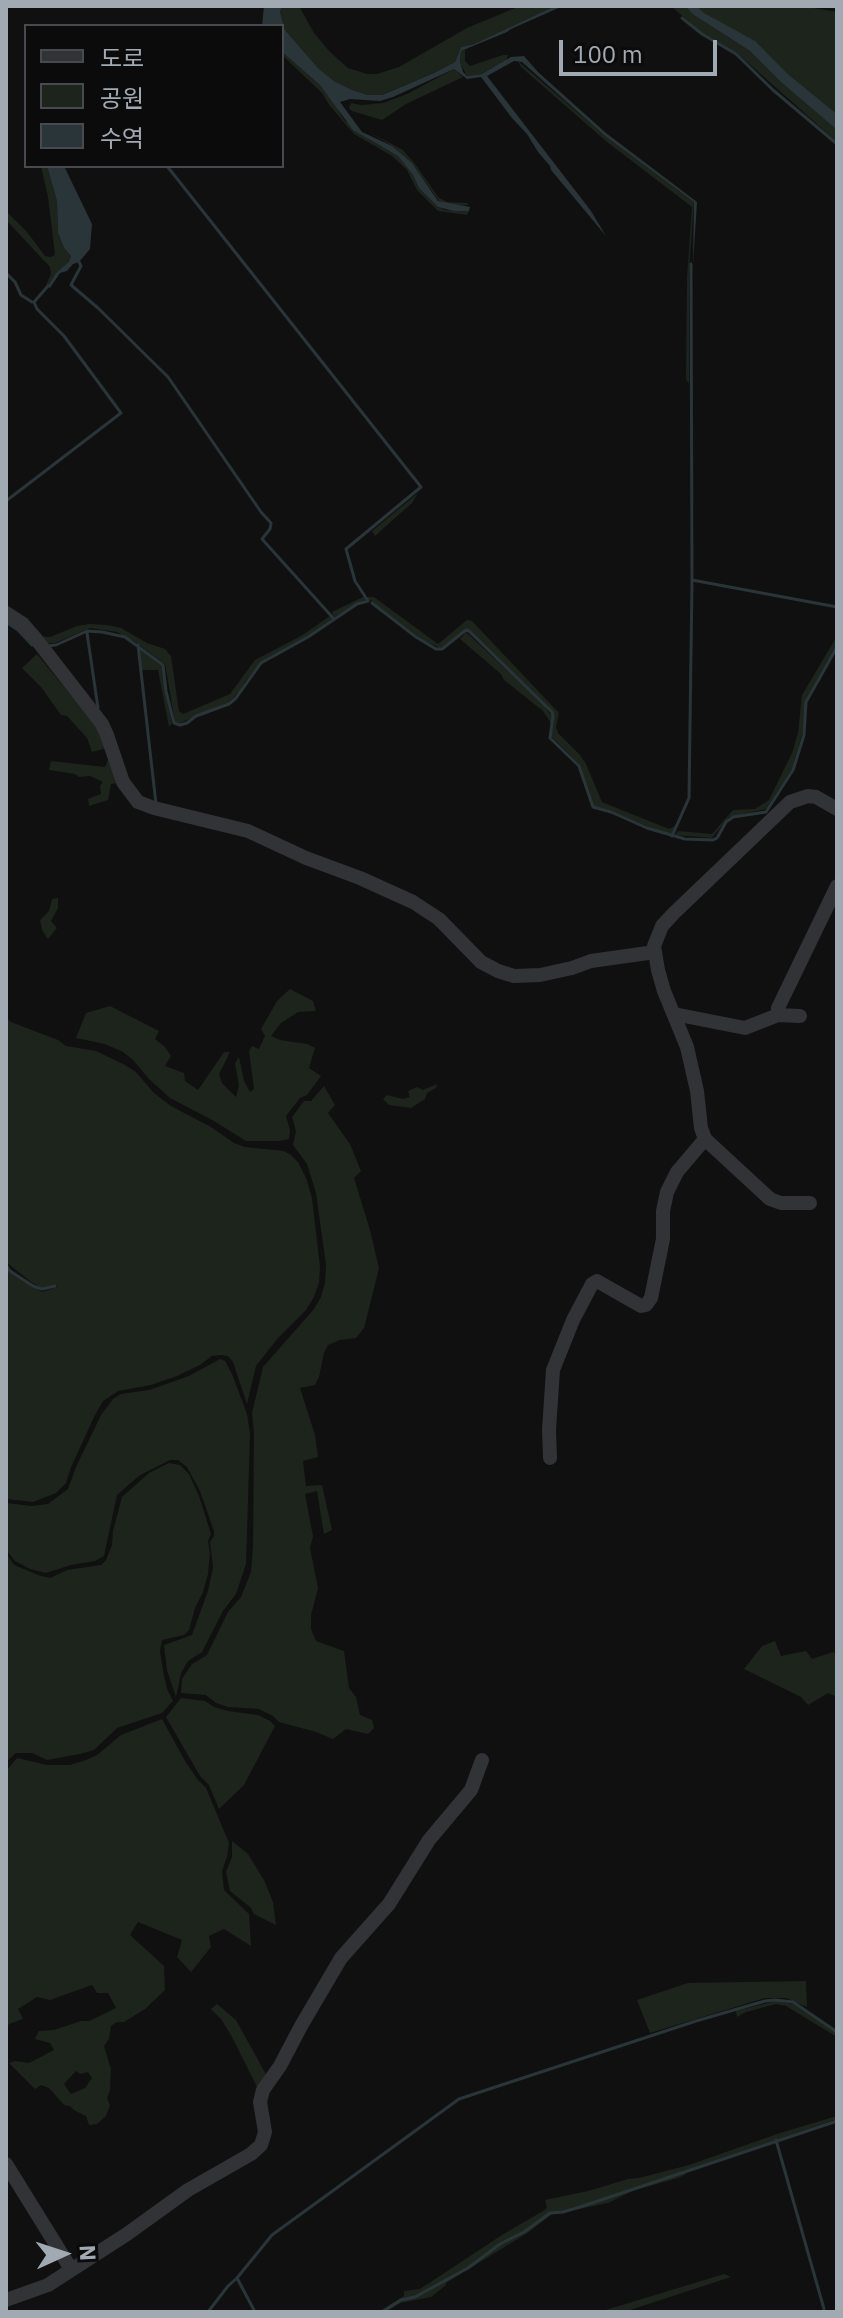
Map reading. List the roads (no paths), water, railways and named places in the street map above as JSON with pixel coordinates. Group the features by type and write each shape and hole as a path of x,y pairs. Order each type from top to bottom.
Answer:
{"street":[{"path":"6,613 23,624 102,724 123,782 138,802 248,831 413,902 439,919 481,962 514,976 540,975 591,961 655,952"},
{"path":"810,1203 781,1203 770,1199 705,1139 687,1047 661,981 655,952 662,926 790,802 808,796 816,797 837,809"},
{"path":"778,1015 778,1008 837,886"},
{"path":"674,1014 745,1028 778,1015 800,1016"},
{"path":"550,1458 553,1370 573,1320 592,1284 597,1281 641,1306 646,1305 651,1298 663,1239 667,1192 677,1172 705,1139"},
{"path":"6,2300 48,2285 188,2190 251,2154 261,2145 265,2132 260,2102 263,2090 280,2066 341,1958 389,1904 429,1840 471,1790 482,1760"},
{"path":"6,2164 71,2269"}],"water":[{"path":"264,6 282,6 280,12 283,24 262,24"},
{"path":"555,6 563,6 461,51 463,72 467,76 482,74 511,57 524,56 606,133 697,202 693,264 694,202 605,136 522,62 514,61 487,76 591,211 606,236 551,170 527,134 481,77 467,79 454,69 380,101 350,99 340,102 362,132 392,146 412,163 438,201 470,207 469,211 438,207 419,188 398,156 353,130 320,85 284,54 284,26 318,68 334,81 368,95 382,95 455,62 461,47 474,44"},
{"path":"685,6 697,6 755,41 788,74 837,114 837,130 750,51"},
{"path":"48,168 65,168 92,224 90,249 79,262 60,273 50,288 48,286 56,273 69,262 71,256 58,233 57,201"}],"waterway":[{"path":"682,18 736,54 837,144"},
{"path":"47,646 87,631 125,637 163,665 174,723 187,723 196,716 229,704 261,663 308,637 357,604 368,601 355,581 346,549 421,487 169,168"},
{"path":"79,262 81,266 71,285 168,377 271,523 262,539 334,619"},
{"path":"672,836 689,798 691,264"},
{"path":"6,273 21,295 32,302"},
{"path":"6,501 121,413 64,336 37,309 34,302 48,286"},
{"path":"692,580 837,607"},
{"path":"372,603 436,649 442,649 466,630 469,631 552,712 550,738 579,766 593,807 685,839 713,840 733,817 766,812 793,770 804,735 806,702 837,647"},
{"path":"6,622 32,645"},
{"path":"87,633 98,708"},
{"path":"138,645 156,804"},
{"path":"6,1265 33,1286 42,1289 55,1286"},
{"path":"208,2312 272,2235 459,2099 765,2001 793,2002 837,2032"},
{"path":"382,2312 468,2268 550,2213 580,2207 837,2121"},
{"path":"776,2140 824,2309"},
{"path":"237,2278 255,2312"}]}
